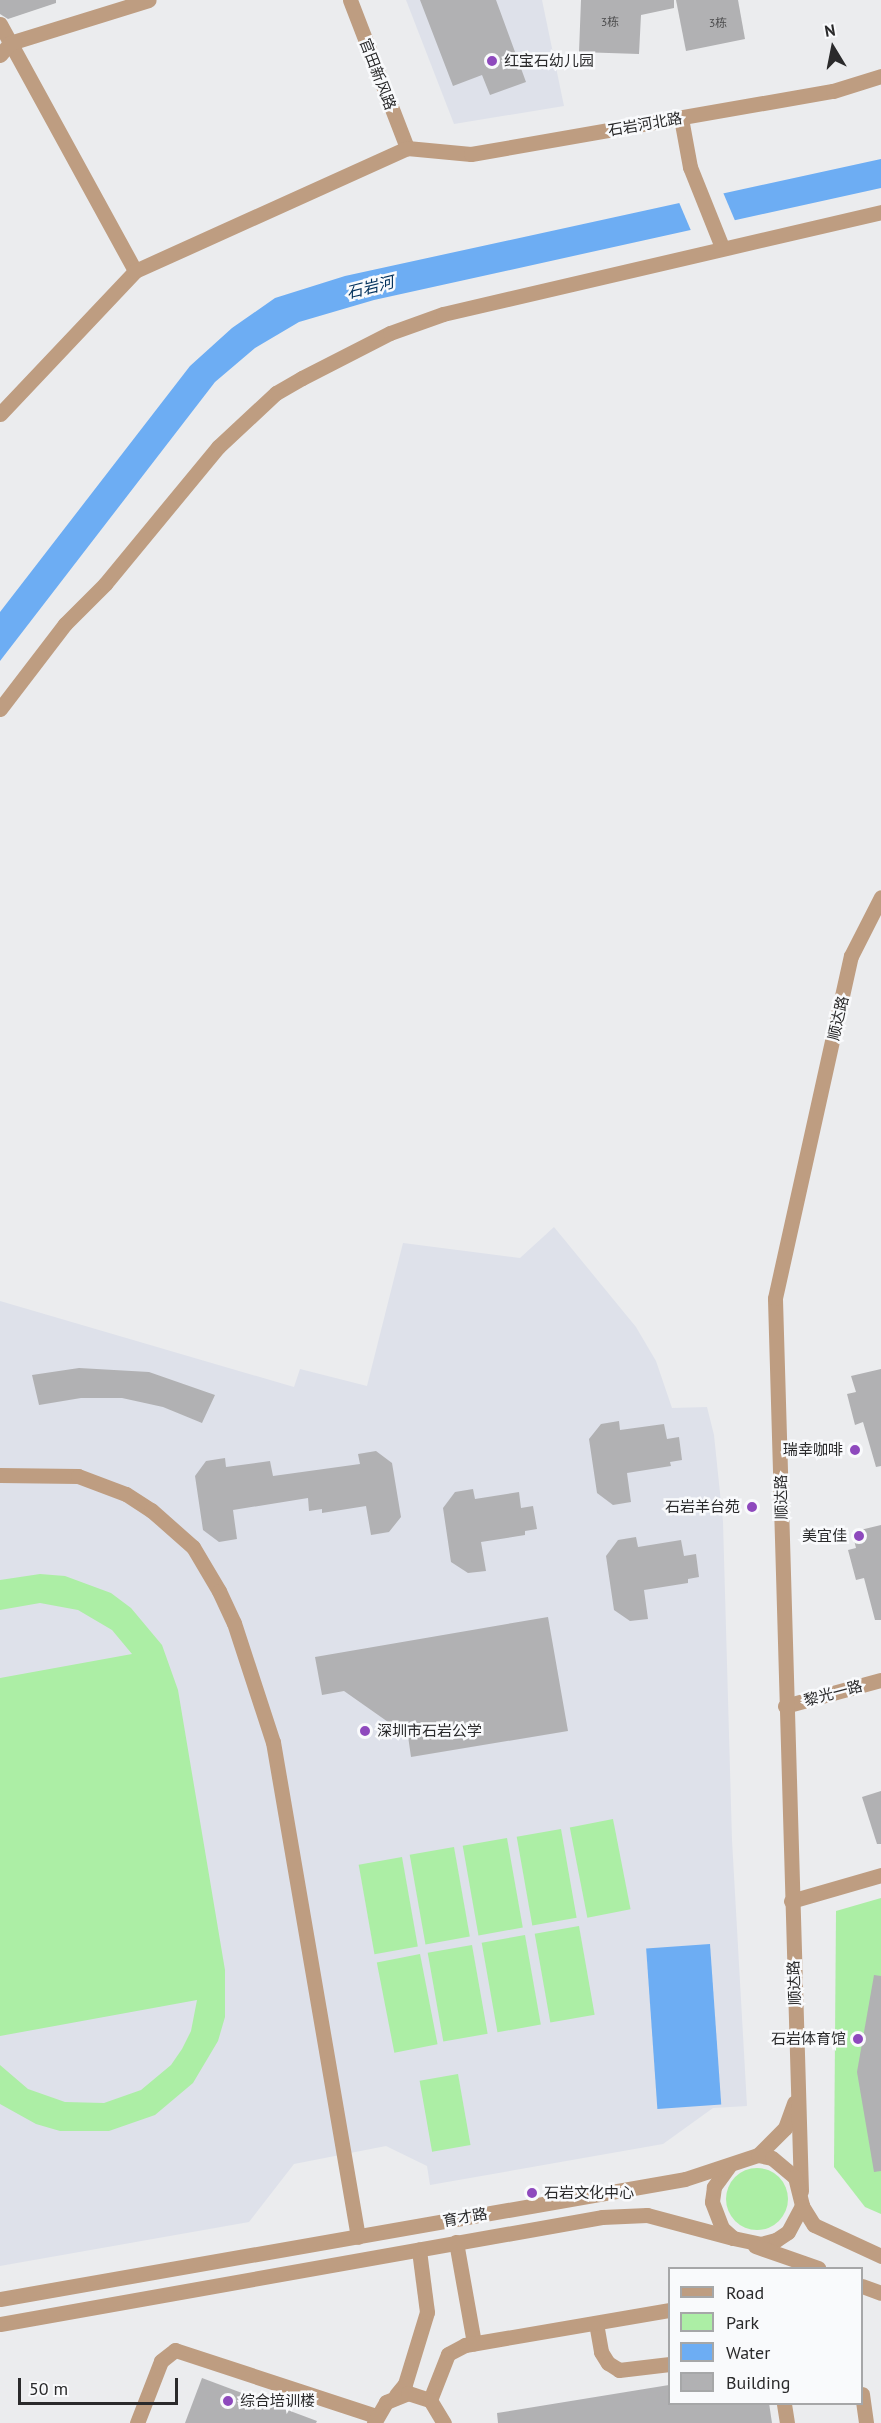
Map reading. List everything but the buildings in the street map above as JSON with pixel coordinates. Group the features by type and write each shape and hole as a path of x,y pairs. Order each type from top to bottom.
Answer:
{"street":[{"path":"5,49 149,0"},
{"name":"官田新风路","path":"350,0 407,148"},
{"path":"0,24 5,49 135,271"},
{"name":"石岩河北路","path":"407,148 471,154 833,92 881,76"},
{"path":"681,118 696,184 719,242"},
{"path":"0,414 135,271 407,148"},
{"path":"0,710 65,624 105,584 218,447 276,393 390,333 423,320 719,242 881,212"},
{"name":"顺达路","path":"801,2198 775,1298 851,956 881,897"},
{"path":"0,1475 78,1476 126,1494 193,1547 219,1591 234,1623 273,1742 358,2236"},
{"name":"黎光一路","path":"785,1706 881,1680"},
{"path":"791,1900 881,1875"},
{"name":"顺达路","path":"758,2156 785,2128 797,2076"},
{"path":"758,2156 785,2166 814,2225 881,2256"},
{"name":"育才路","path":"0,2299 685,2178 758,2156"},
{"path":"731,2164 717,2181 712,2202 719,2222 740,2241 761,2244 788,2232 801,2198"},
{"name":"育才路","path":"0,2324 456,2242 628,2214 672,2219 815,2267"},
{"path":"456,2242 474,2343"},
{"path":"137,2423 161,2361 175,2350 375,2419 405,2384 427,2312 419,2250"},
{"path":"863,2287 881,2293"},
{"path":"430,2400 448,2354 474,2343 668,2310"},
{"path":"596,2323 601,2352 608,2363 619,2370 668,2364"},
{"path":"396,2396 420,2395 430,2400 444,2423"},
{"path":"784,2405 787,2423"},
{"path":"863,2405 866,2423"}],"shaded area":[{"name":"红宝石幼儿园","path":"406,0 542,0 564,106 454,124"},
{"name":"深圳市石岩公学","path":"554,1227 636,1327 656,1361 672,1408 707,1407 714,1435 723,1522 732,1840 747,2106 713,2108 663,2144 430,2185 427,2166 386,2146 294,2164 249,2222 0,2266 0,1301 294,1387 300,1369 367,1386 403,1243 520,1258"}],"green space":[{"path":"40,1574 65,1576 111,1593 131,1608 162,1645 178,1690 225,1970 225,2017 218,2041 193,2083 155,2115 109,2131 60,2131 36,2124 0,2104 0,2065 28,2089 65,2102 104,2103 141,2090 171,2065 182,2049 191,2031 197,2000 0,2036 0,1678 132,1654 112,1630 78,1610 40,1603 0,1610 0,1580"},
{"path":"613,1819 631,1909 587,1918 570,1827"},
{"path":"561,1829 577,1918 532,1925 517,1837"},
{"path":"507,1838 523,1928 478,1935 463,1846"},
{"path":"454,1847 470,1937 425,1944 410,1855"},
{"path":"402,1857 418,1947 374,1954 359,1865"},
{"name":"石岩体育馆","path":"881,1898 881,2214 865,2207 834,2167 836,1911"},
{"path":"579,1926 595,2015 550,2022 535,1934"},
{"path":"525,1935 541,2025 497,2032 482,1943"},
{"path":"472,1945 488,2034 443,2041 428,1953"},
{"path":"420,1954 438,2044 394,2053 377,1962"},
{"path":"458,2074 471,2145 432,2152 420,2081"},
{"path":"751,2168 763,2168 779,2177 786,2187 788,2199 786,2211 779,2221 763,2230 751,2230 740,2225 731,2216 726,2205 726,2193 731,2182 740,2173"}],"water":[{"name":"石岩河","path":"881,159 881,188 374,300 299,322 255,348 215,382 0,661 0,612 190,366 232,328 275,298 345,276"},
{"path":"710,1944 721,2105 657,2109 646,1948"}],"pier":[{"path":"722,190 736,223 692,233 678,200"}],"place":[{"name":"红宝石幼儿园","path":"492,61"},
{"name":"瑞幸咖啡","path":"855,1450"},
{"name":"石岩羊台苑","path":"752,1507"},
{"name":"美宜佳","path":"859,1536"},
{"name":"深圳市石岩公学","path":"365,1731"},
{"name":"石岩体育馆","path":"858,2039"},
{"name":"石岩文化中心","path":"532,2193"},
{"name":"综合培训楼","path":"228,2401"}]}
